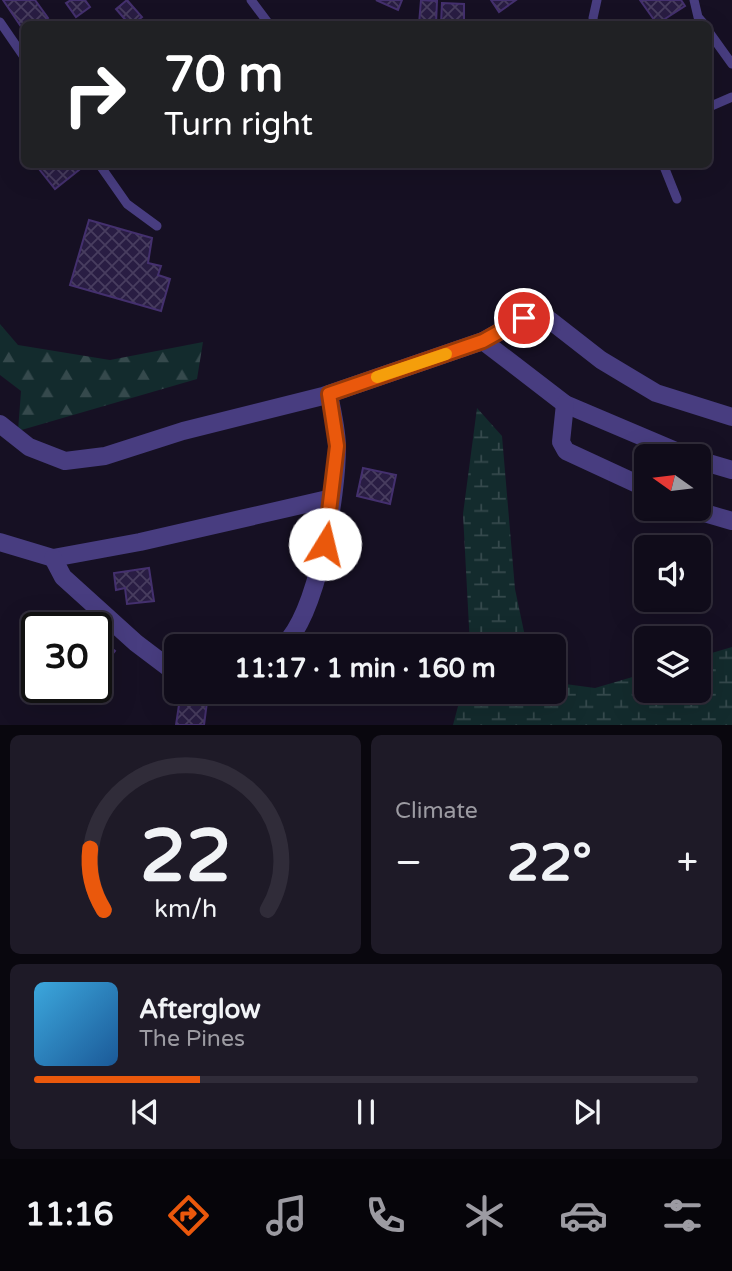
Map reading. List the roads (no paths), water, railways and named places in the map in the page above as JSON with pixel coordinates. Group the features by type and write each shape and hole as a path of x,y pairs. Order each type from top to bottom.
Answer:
{"street":[{"path":"0,424 29,447 65,461 105,456 183,431 329,394 483,341 524,318 551,321 601,360 656,393 732,417"},
{"path":"483,341 565,404 659,444"},
{"path":"290,634 303,613 321,562 332,498 337,446 329,394"},
{"path":"565,404 561,442 566,451 634,482"},
{"path":"711,464 732,470"},
{"path":"0,542 53,558 140,542 332,498"},
{"path":"711,515 732,521"},
{"path":"53,558 63,577 136,643 164,664"}],"lane":[{"path":"251,0 267,21"},
{"path":"594,21 597,0"},
{"path":"694,0 701,21"},
{"path":"0,22 21,53"},
{"path":"712,36 732,64"},
{"path":"712,106 732,97"},
{"path":"102,168 127,204 157,226"},
{"path":"665,168 677,199"}]}
